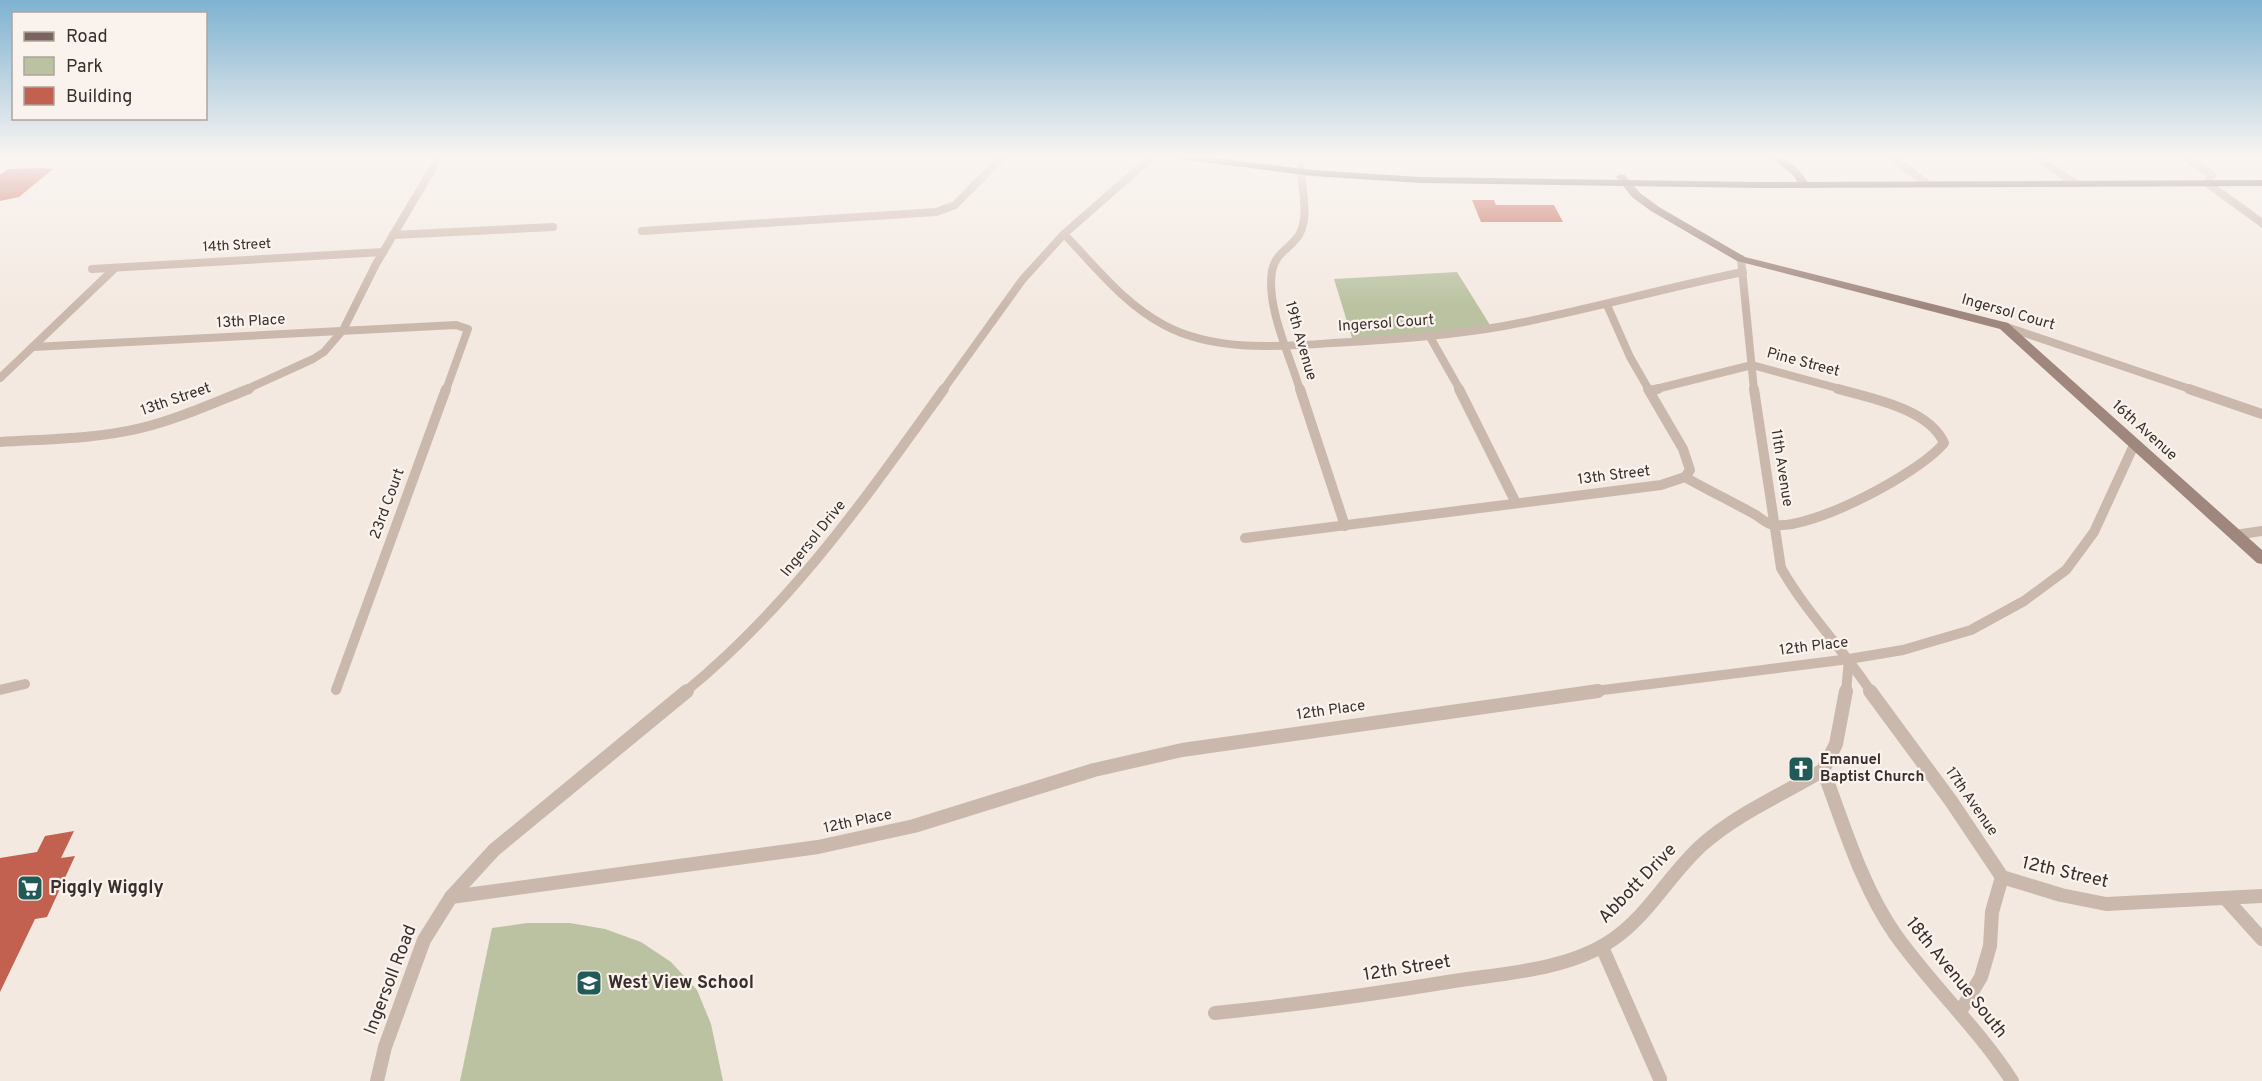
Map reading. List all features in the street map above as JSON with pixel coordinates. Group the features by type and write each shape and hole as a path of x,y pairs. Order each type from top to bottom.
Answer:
{"street":[{"name":"13th Street","path":"0,442 110,434 141,428 187,414 302,366 324,352 343,330 383,252 410,206"},
{"path":"642,231 936,212 952,206"},
{"name":"Ingersol Drive","path":"451,897 494,850 716,667 772,612 819,560 856,511 1023,279 1064,234 1095,206"},
{"name":"19th Avenue","path":"1302,206 1300,231 1279,251 1273,263 1271,283 1276,316 1319,454 1345,526"},
{"path":"1652,206 1742,266"},
{"path":"2242,206 2262,223"},
{"path":"393,235 553,227"},
{"name":"Ingersol Court","path":"1064,234 1141,310 1165,326 1197,338 1236,344 1287,346 1430,337 1503,326 1607,305 1742,266 2004,326 2262,414"},
{"name":"14th Street","path":"92,269 383,252"},
{"name":"11th Avenue","path":"1742,266 1755,400 1781,568 1794,591 1849,660"},
{"path":"0,378 115,268"},
{"path":"1607,305 1630,357 1687,460 1690,470 1685,477 1774,525"},
{"name":"13th Place","path":"33,347 456,325 468,329"},
{"name":"16th Avenue","path":"2004,326 2262,559"},
{"name":"23rd Court","path":"336,690 468,329"},
{"path":"1430,337 1456,382 1516,503"},
{"name":"Pine Street","path":"1650,391 1752,365 1896,405 1922,418 1940,434 1944,442 1936,455 1893,482 1845,506 1774,525"},
{"name":"12th Place","path":"451,897 818,847 914,826 1094,770 1182,750 1679,680 1849,660 1903,650 1971,630 2024,601 2067,570 2094,532 2134,445"},
{"name":"13th Street","path":"1245,538 1661,486 1685,477"},
{"path":"2235,535 2262,531"},
{"path":"1822,770 1836,744 1846,692 1849,660"},
{"name":"17th Avenue","path":"1849,660 1884,713 1951,801 2002,877"},
{"path":"0,690 25,684"},
{"name":"Abbott Drive","path":"1660,1080 1602,947 1623,931 1702,845 1738,818 1778,798 1822,770"},
{"name":"18th Avenue South","path":"1822,770 1858,861 1893,932 2000,1061 2012,1081"},
{"name":"12th Street","path":"1960,1012 1981,977 1990,946 1992,912 2002,877 2061,895 2106,904 2262,896"},
{"name":"Ingersoll Road","path":"377,1081 386,1047 424,940 451,897"},
{"path":"2226,899 2262,939"},
{"name":"12th Street","path":"1215,1013 1323,1002 1526,970 1602,947"}],"green space":[{"path":"1457,272 1490,325 1353,341 1334,279"},
{"path":"527,923 570,923 605,929 641,942 671,962 697,990 711,1024 723,1081 460,1081 492,928"}],"building":[{"path":"1475,206 1555,206 1563,222 1481,222"},
{"name":"Piggly Wiggly","path":"74,831 61,858 75,856 47,917 35,919 0,992 0,858 37,852 45,836"}],"place":[{"name":"Emanuel Baptist Church","path":"1801,769"},
{"name":"Piggly Wiggly","path":"30,888"},
{"name":"West View School","path":"589,983"}]}
